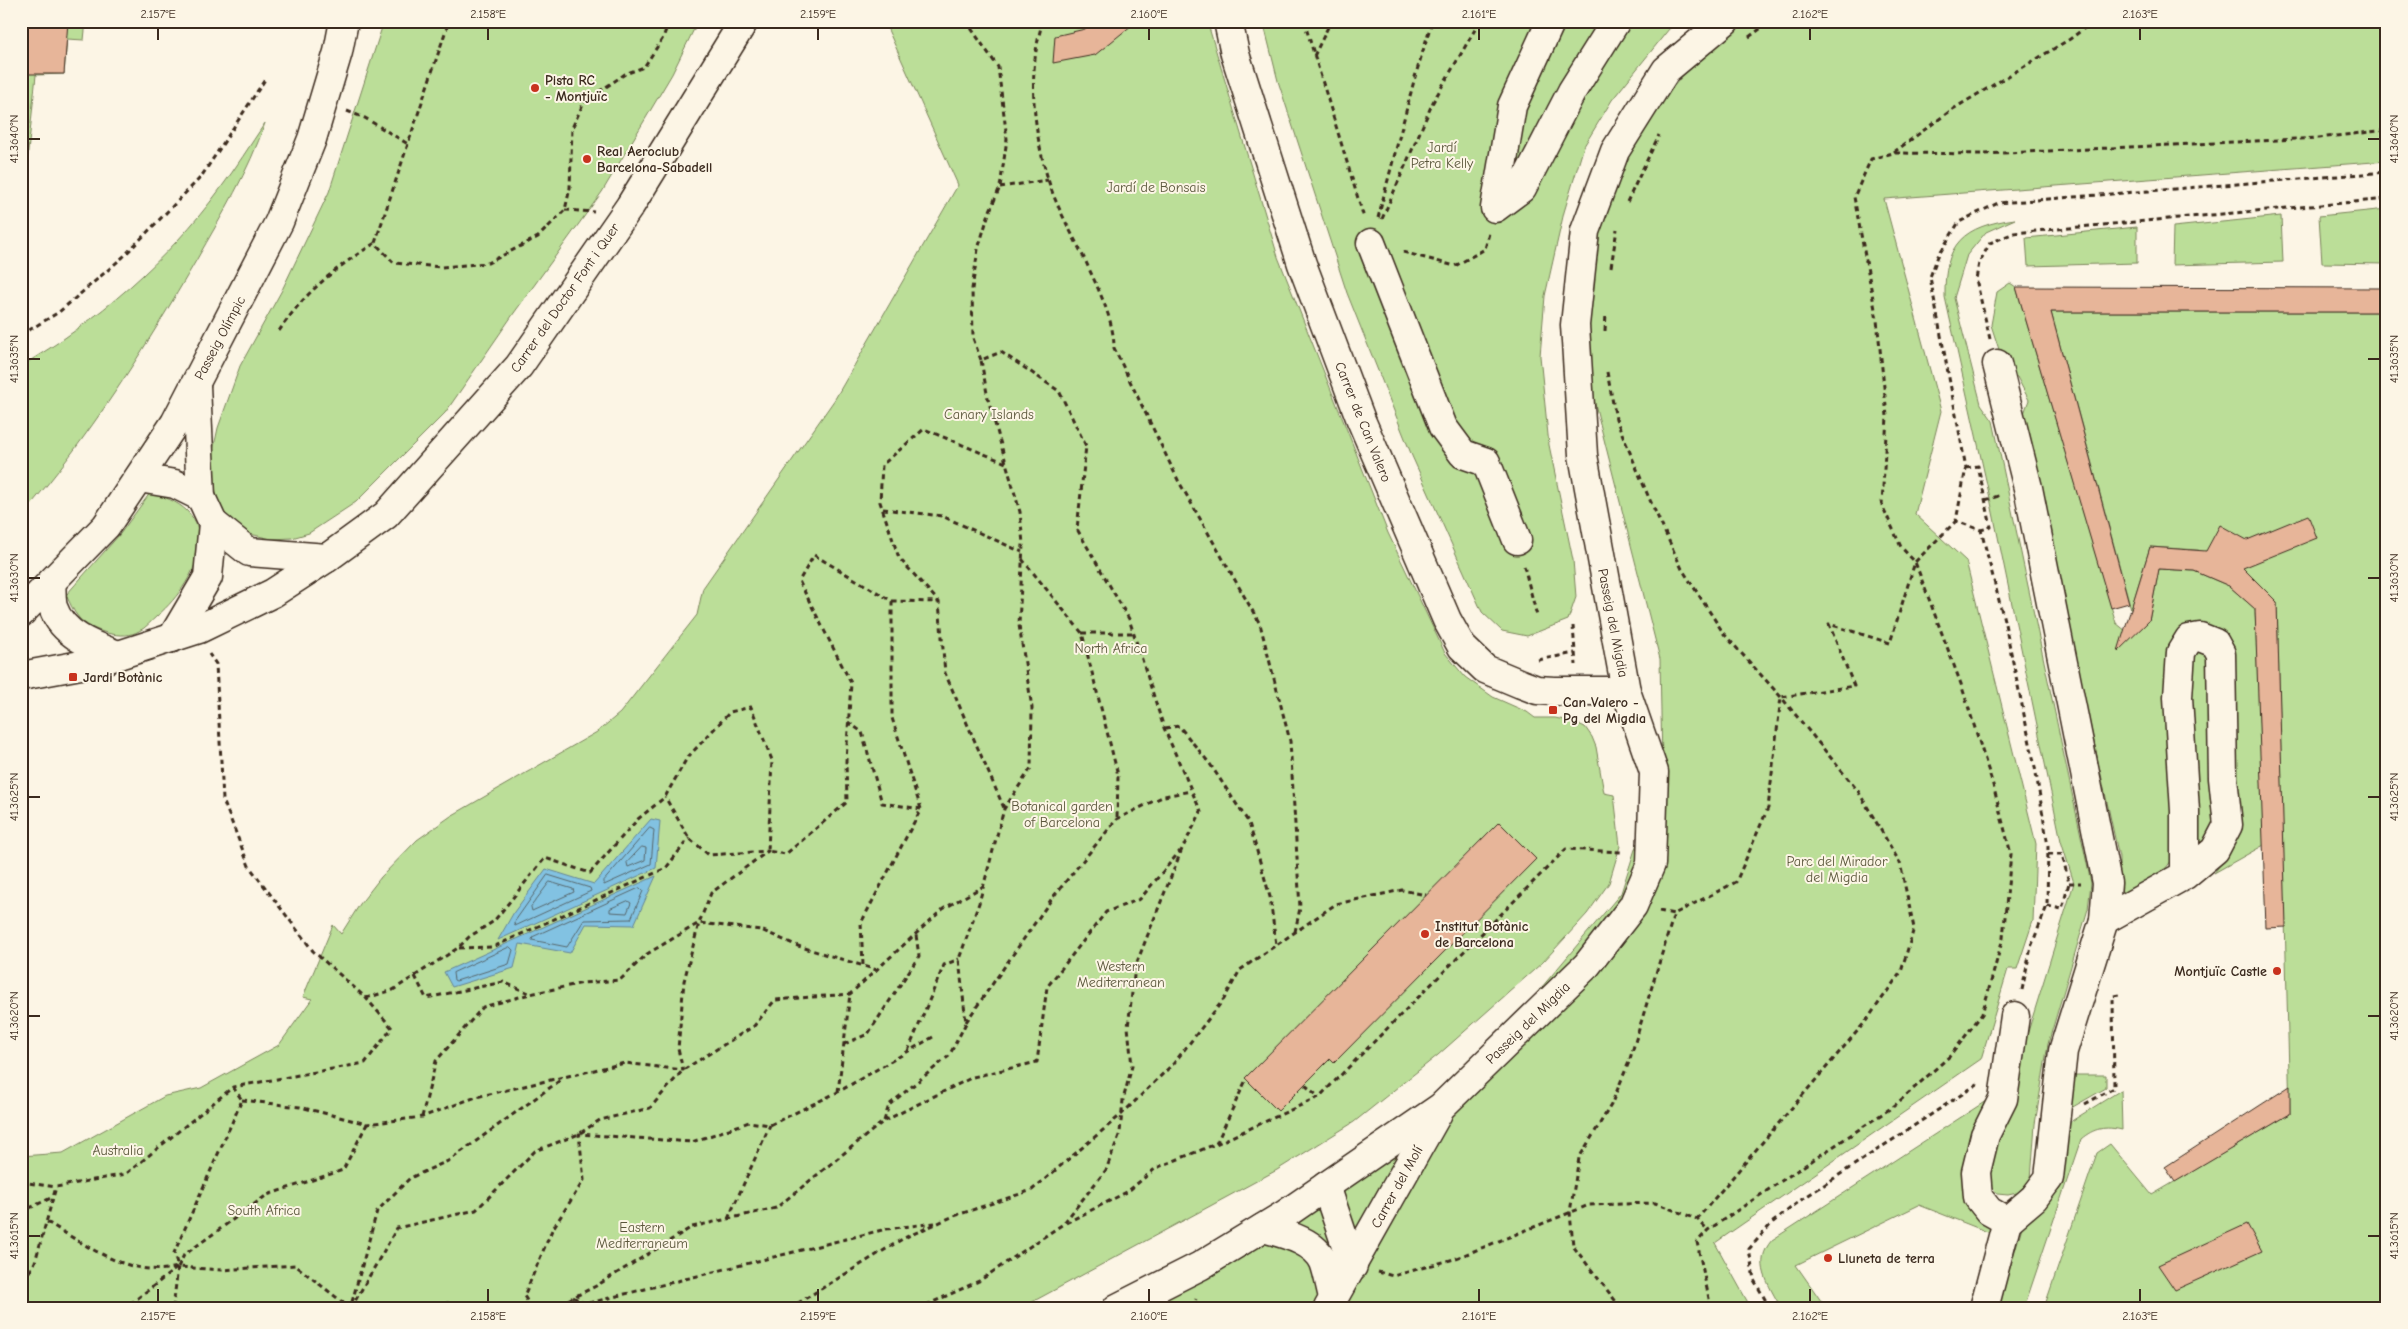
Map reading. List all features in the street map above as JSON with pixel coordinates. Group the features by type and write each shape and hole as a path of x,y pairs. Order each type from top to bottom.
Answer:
{"street":[{"name":"Passeig Olímpic","path":"21,613 106,526 176,424 279,222 312,139 338,52 344,21"},
{"name":"Carrer del Doctor Font i Quer","path":"172,638 199,629 273,593 327,558 386,515 519,366 630,206 744,21"},
{"name":"Carrer de Can Valero","path":"1228,21 1235,54 1302,264 1357,411 1447,620 1462,647 1485,669 1537,690 1626,690"},
{"path":"1495,208 1512,106 1551,21"},
{"path":"1495,208 1522,188 1572,92 1616,21"},
{"name":"Passeig del Migdia","path":"1117,1308 1200,1266 1263,1228 1441,1107 1587,965 1634,906 1651,864 1654,772 1626,690 1583,455 1575,325 1585,231 1615,151 1666,70 1725,21"},
{"path":"1372,243 1443,427 1463,454 1486,462 1517,540"},
{"path":"1984,1308 2006,1221 2034,1198 2050,1178 2063,1051 2104,920 2107,883 2028,488 1997,364"},
{"path":"196,385 200,497 213,523 249,552 327,558"},
{"path":"139,478 176,484 200,497"},
{"path":"21,676 97,662 172,638 188,614 208,577 213,523"},
{"path":"51,583 53,607 68,631 91,645 118,655"},
{"path":"2104,920 2185,875 2215,850 2228,825 2223,778 2221,654 2215,643 2200,638 2189,639 2181,652 2179,679 2185,875"},
{"path":"2006,1221 1989,1211 1978,1197 1976,1172 1985,1135 2003,1099 2015,1016"},
{"name":"Carrer del Molí","path":"1339,1288 1441,1107"},
{"path":"1326,1186 1339,1288"},
{"path":"1263,1228 1299,1239 1313,1249 1323,1261 1339,1288"}],"path":[{"path":"278,331 297,305 347,260 375,243 449,21"},
{"path":"375,243 394,262 441,267 488,262 538,237 565,210 570,188 572,128 584,102 625,74 644,67 663,38 669,21"},
{"path":"966,21 998,66 1007,139 1000,187 989,212 978,249 972,289 973,338 981,360 988,399 1020,512 1022,559 1019,625 1032,708 1031,768 1004,809 959,958 966,1022"},
{"path":"1043,21 1038,37 1033,92 1048,180 1100,292 1114,337 1114,348 1152,428 1178,480 1260,624 1290,741 1300,908 1295,932"},
{"path":"1304,21 1372,243"},
{"path":"1314,56 1331,21"},
{"path":"1372,243 1415,77 1432,21"},
{"path":"1372,243 1433,102 1480,21"},
{"path":"1742,42 1771,21"},
{"path":"1893,153 1953,109 2070,39 2094,21"},
{"path":"21,335 59,312 123,257 201,178 266,78"},
{"path":"324,100 365,118 408,144"},
{"path":"1623,211 1662,129"},
{"path":"1711,1308 1697,1242 1708,1230 1894,1106 1951,1054 1982,1014 2002,938 2011,854 1993,785 1961,684 1915,562 1901,547 1882,506 1887,416 1877,320 1854,197 1871,160 1893,153 1984,154 2299,139 2387,130"},
{"path":"1781,697 1854,686 1829,624 1890,643 1915,562 1956,521 1966,468 1930,277 1938,256 1959,222 1998,203 2387,172"},
{"path":"1000,187 1048,180"},
{"path":"1997,364 1976,279 1979,263 1990,243 2014,233 2387,199"},
{"path":"1372,243 1455,266 1485,249 1495,208"},
{"name":"Carrer del Doctor Font i Quer","path":"565,210 597,212"},
{"path":"1610,274 1619,219"},
{"path":"1604,332 1606,312"},
{"path":"981,360 1001,352 1059,391 1086,446 1077,529 1114,591 1134,633 1164,728 1201,812 1182,849 1135,967 1128,1027 1132,1066 1120,1133 1106,1170 1063,1224"},
{"path":"1607,370 1616,419 1649,498 1682,569 1724,634 1781,697 1858,790 1900,863 1914,928 1902,972 1866,1021 1697,1219"},
{"path":"1004,809 945,673 939,602 899,558 880,502 882,465 924,429 1006,463"},
{"path":"1956,521 1981,530 1991,527 1978,466 1966,468"},
{"path":"883,509 942,516 1022,552"},
{"path":"1981,530 2004,624 2035,767 2048,854 2048,906 2031,947 2015,1016"},
{"path":"1517,540 1537,616"},
{"path":"665,797 689,838 709,855 768,851 786,854 847,802 848,722 851,683 799,581 814,556 892,601 939,602"},
{"path":"1022,559 1082,633 1118,775 1117,820"},
{"path":"863,966 861,923 922,809 892,718 892,601"},
{"path":"1573,626 1577,670"},
{"path":"21,1182 56,1186 126,1174 233,1087 365,1063 392,1028 366,998 313,952 249,866 223,800 216,664 201,643 199,629"},
{"path":"1082,633 1134,633"},
{"path":"1535,661 1575,653"},
{"path":"1621,1308 1573,1246 1570,1212 1579,1158 1611,1105 1628,1062 1674,914 1736,882 1768,808 1781,697"},
{"path":"366,998 393,990 458,948 469,937 494,921 546,858 590,873 638,820 665,797 687,758 730,712 751,707 772,760 768,851"},
{"path":"848,722 862,732 882,803 922,809"},
{"path":"1164,728 1178,726 1210,764 1249,822 1270,897 1276,945"},
{"path":"884,1121 889,1104 949,1056 966,1022 1053,897 1117,820 1164,796 1191,791"},
{"path":"458,948 493,947 666,868 689,838"},
{"path":"552,1308 596,1286 692,1227 776,1208 884,1121 973,1077 1037,1062 1047,987 1106,912 1140,899 1182,849"},
{"path":"920,1308 979,1281 1063,1224 1127,1192 1156,1168 1216,1144 1319,1097 1566,849 1621,852"},
{"path":"683,1070 678,1049 684,981 699,922 711,893 768,851"},
{"path":"2048,854 2062,854 2069,883 2062,909 2048,906"},
{"path":"350,1308 398,1228 476,1210 535,1151 579,1134 600,1120 650,1108 683,1070 754,1026 775,1000 850,994 943,908 982,887"},
{"path":"790,1308 904,1238 940,1222 1032,1190 1122,1114 1174,1063 1224,999 1240,970 1336,904 1402,890 1426,895"},
{"path":"422,1117 436,1061 483,1007 530,994 583,983 620,980 647,954 699,922 761,930 798,946 876,970"},
{"path":"844,1044 868,1034 918,956 916,934"},
{"path":"908,1052 944,965 959,958"},
{"path":"415,976 426,998 503,982 530,994"},
{"path":"838,1092 850,994"},
{"path":"2056,1121 2114,1088 2113,996 2118,995"},
{"path":"579,1134 692,1142 749,1122 770,1125 838,1092 933,1037"},
{"path":"233,1087 242,1100 300,1107 367,1124 422,1117 476,1097 626,1063 683,1070"},
{"path":"350,1308 377,1211 410,1178 450,1160 565,1077"},
{"path":"1216,1144 1246,1080"},
{"path":"1770,1308 1754,1280 1750,1249 1773,1222 1906,1129 1982,1080"},
{"path":"1305,1085 1319,1097"},
{"path":"178,1267 174,1253 242,1100"},
{"path":"173,1308 178,1267 184,1255 267,1195 343,1170 367,1124"},
{"path":"728,1219 770,1125"},
{"path":"532,1308 524,1296 552,1230 584,1180 579,1134"},
{"path":"21,1288 35,1262 56,1186"},
{"path":"21,1212 54,1197"},
{"path":"1339,1288 1393,1276 1454,1259 1589,1205 1655,1203 1697,1219 1708,1230"},
{"path":"47,1222 114,1262 162,1271 178,1267 222,1270 295,1266 350,1308"},
{"path":"573,1297 585,1304 886,1229 940,1222"},
{"path":"125,1308 178,1267"},
{"path":"427,1308 448,1303 457,1308"}],"green space":[{"path":"21,21 86,21 84,40 67,39 64,74 36,75 21,220"},
{"path":"384,21 698,21 672,74 602,192 514,313 445,413 356,502 309,533 292,538 271,539 250,534 235,526 223,513 217,497 213,477 213,451 218,428 240,366 282,290 329,192"},
{"name":"Botanical garden of Barcelona","path":"884,21 1207,21 1278,257 1388,533 1445,653 1465,677 1493,697 1527,712 1535,718 1555,718 1574,722 1585,727 1592,737 1596,747 1604,793 1614,795 1620,846 1609,883 1587,914 1543,962 1438,1055 1354,1122 1277,1170 1021,1308 21,1308 21,1156 63,1153 165,1096 201,1088 279,1045 312,999 303,997 333,925 341,934 360,904 381,877 417,840 451,816 597,732 620,713 697,615 703,588 835,399 958,185"},
{"name":"Jardí Petra Kelly","path":"1263,21 1679,21 1669,29 1612,100 1584,146 1564,212 1545,296 1540,356 1549,445 1573,560 1576,597 1568,620 1527,636 1502,631 1482,612 1412,456 1347,293 1278,81"},
{"name":"Parc del Mirador del Migdia","path":"1751,21 2387,21 2387,161 1884,199 1941,411 1915,514 1966,561 2036,844 2033,921 2017,969 2008,969 1981,1059 1715,1243 1751,1308 1117,1308 1441,1107 1621,893 1662,765 1660,659 1594,400 1586,352 1597,238 1617,178 1643,123 1684,74 1729,33"},
{"path":"265,123 259,141 234,193 157,326 93,424 70,456 21,516 21,366 77,330 130,287 154,264 200,215 232,173"},
{"path":"2387,209 2387,264 2322,263 2319,216"},
{"path":"2281,216 2283,262 2172,265 2173,227"},
{"path":"2015,219 1986,232 1967,255 1954,298 1981,404 1993,421 2091,883 2088,909 2048,1044 2035,1124 2031,1179 2017,1193 2008,1195 1997,1194 1988,1182 1990,1155 2074,883 2061,841 1990,498 1945,297 1948,263 1953,250 1960,240 1982,227"},
{"path":"2137,227 2137,263 2028,266 2026,238"},
{"path":"2010,283 2016,287 2116,623 2126,631 2138,631 2149,621 2159,569 2194,571 2229,586 2255,609 2264,845 2214,873 2226,857 2228,653 2186,630 2175,854 2158,876 2144,887 2119,901 2119,857 2023,416 2029,400 2017,377 2007,374 1991,325 1997,292"},
{"path":"2051,312 2387,312 2387,1300 2378,1308 2044,1308 2097,1153 2110,1144 2152,1195 2290,1114 2277,602 2251,576 2198,550 2150,547 2131,609"},
{"path":"150,493 175,502 190,514 198,530 199,547 195,565 173,601 139,631 132,634 116,635 91,627 79,618 66,595 120,534"},
{"path":"2195,648 2208,653 2216,830 2190,865 2190,652"},
{"path":"2074,1075 2106,1075 2106,1088 2071,1108"},
{"path":"2121,1090 2122,1130 2100,1129 2090,1132 2081,1139 2024,1308 1998,1308 2022,1227 2060,1189 2070,1122"},
{"path":"1989,1099 1965,1172 1964,1192 1966,1202 1972,1210 1980,1219 1992,1227 1990,1233 1919,1205 1796,1265 1826,1308 1781,1308 1768,1282 1763,1266 1763,1257 1772,1240"}],"water":[{"path":"651,819 660,821 656,868 498,940 514,912 546,869 594,884"},
{"path":"656,876 634,925 586,924 570,953 520,944 514,968 452,987 444,972"}],"building":[{"path":"21,21 68,21 64,74 21,74"},
{"path":"1094,21 1137,21 1095,55 1053,63 1055,36 1085,29"},
{"path":"2016,287 2387,288 2387,312 2051,312 2129,603 2111,608"},
{"path":"2308,515 2317,538 2243,568 2277,602 2286,927 2266,928 2255,609 2229,586 2194,571 2159,569 2149,621 2118,651 2150,547 2206,551 2220,525 2247,540"},
{"name":"Institut Botànic de Barcelona","path":"1499,822 1536,859 1334,1063 1330,1059 1278,1111 1245,1078"},
{"path":"2290,1086 2290,1114 2175,1182 2165,1167"},
{"path":"2247,1224 2262,1251 2175,1290 2158,1265"}],"place":[{"name":"Pista RC - Montjuïc","path":"535,88"},
{"name":"Real Aeroclub Barcelona-Sabadell","path":"587,159"},
{"name":"Jardi Botànic","path":"73,677"},
{"name":"Can Valero - Pg del Migdia","path":"1553,710"},
{"name":"Institut Botànic de Barcelona","path":"1425,934"},
{"name":"Montjuïc Castle","path":"2277,971"},
{"name":"Lluneta de terra","path":"1828,1258"}],"park label":[{"name":"Jardí de Bonsais","path":"1156,187"},
{"name":"Canary Islands","path":"989,414"},
{"name":"North Africa","path":"1111,648"},
{"name":"Western Mediterranean","path":"1121,974"},
{"name":"Australia","path":"118,1150"},
{"name":"South Africa","path":"264,1210"},
{"name":"Eastern Mediterraneum","path":"642,1236"}]}
